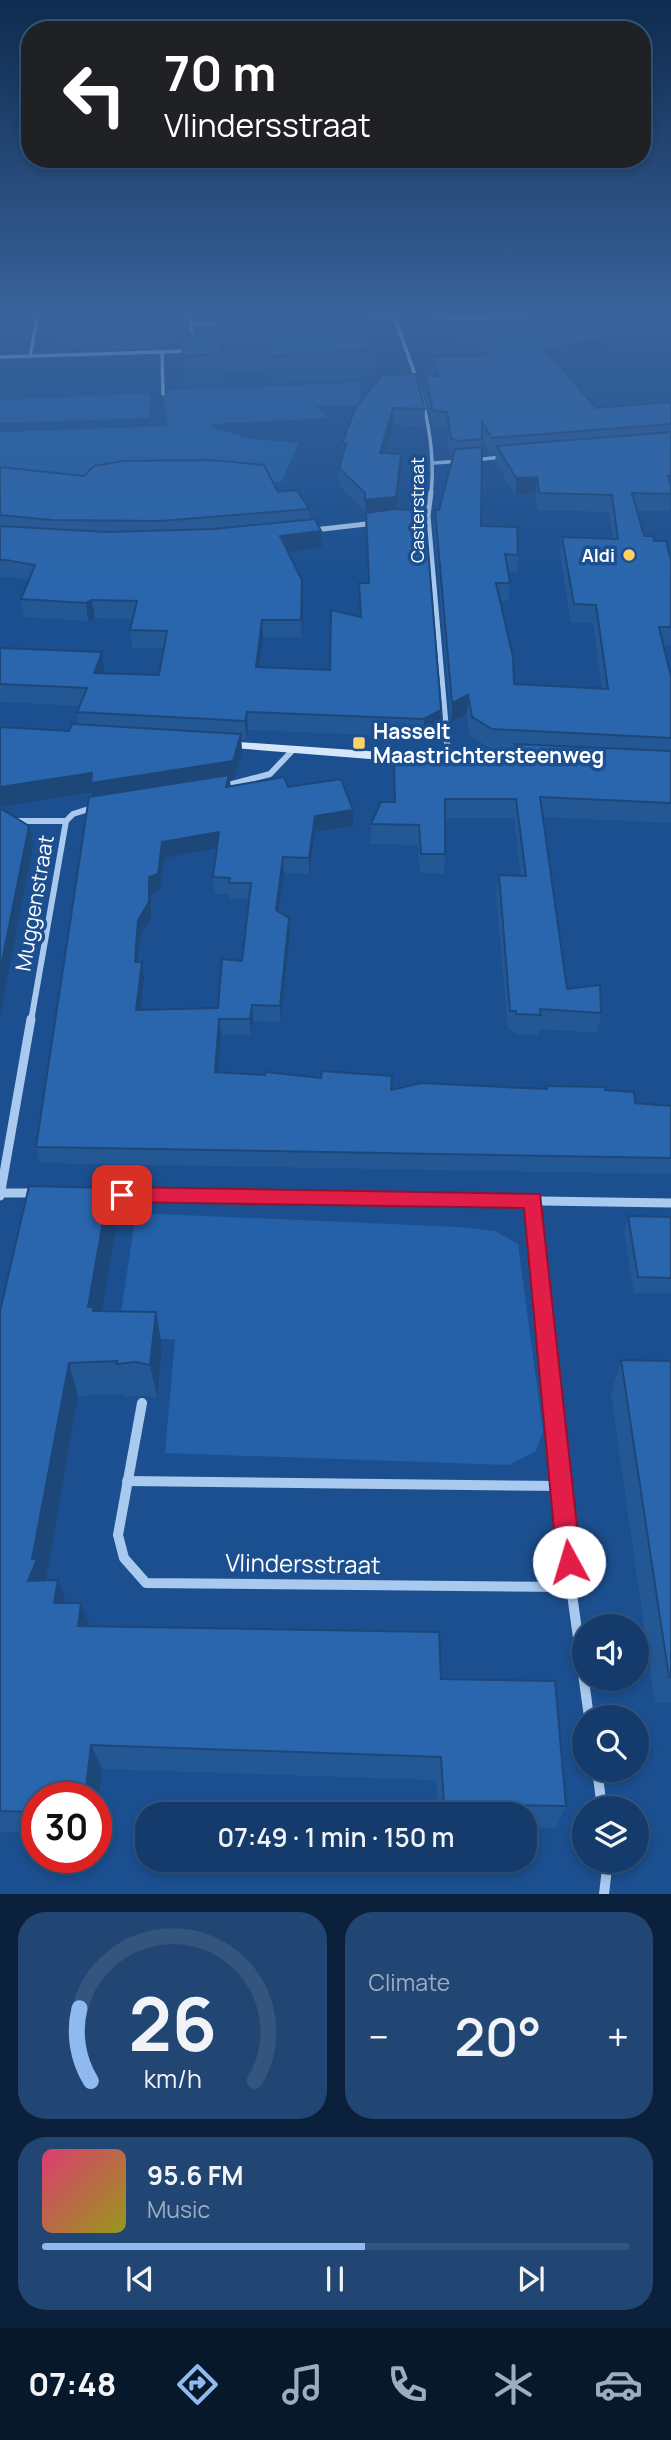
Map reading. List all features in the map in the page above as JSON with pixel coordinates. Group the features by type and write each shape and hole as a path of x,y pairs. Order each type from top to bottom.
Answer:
{"main road":[{"path":"210,744 291,752 382,755 448,752 496,755"}],"street":[{"name":"Casterstraat","path":"423,402 434,463 428,516 448,752"},
{"path":"434,463 513,457"},
{"path":"415,518 428,516"},
{"path":"312,530 376,522"},
{"path":"213,788 269,777 280,769 291,752"},
{"path":"0,821 66,821 82,810 107,805"},
{"name":"Muggenstraat","path":"1,1194 66,821"},
{"path":"1,1194 41,1193"},
{"path":"93,1194 671,1203"},
{"path":"533,1200 571,1587 587,1705"},
{"name":"Vlindersstraat","path":"142,1403 118,1535 124,1558 146,1583 571,1587"},
{"path":"127,1481 561,1486"},
{"path":"604,1894 606,1873"}],"shaded area":[{"path":"0,402 150,402 149,418 0,423"},
{"path":"164,402 361,402 361,406 315,406 328,418 211,424 212,428 252,439 299,443 281,482 123,467 85,484 0,471 0,432 168,426"},
{"path":"136,1213 459,1227 495,1231 518,1244 543,1431 536,1451 509,1465 165,1453 175,1339 117,1339"}],"building":[{"path":"360,402 423,402 425,409 393,408 380,453 401,454 396,497 365,500 365,493 339,468 346,444 342,444 355,409"},
{"path":"431,402 591,402 596,408 671,402 671,424 492,438 482,422 482,439 458,441 451,438 447,412 433,411"},
{"path":"671,432 671,476 668,476 671,494 632,493 644,536 653,536 654,541 666,541 671,561 671,627 659,627 671,677 671,738 492,729 472,717 468,695 452,703 435,510 439,510 455,449 482,447 481,526 517,527 518,555 505,554 510,583 496,583 513,657 514,684 608,689 596,605 574,604 562,537 618,539 612,495 539,493 537,477 516,478 497,446"},
{"path":"211,460 264,465 278,492 297,490 309,509 160,521 52,520 0,515 0,467 84,476 94,466 124,461"},
{"path":"394,509 425,511 441,710 424,719 247,712 245,721 77,712 87,688 0,684 0,648 102,652 94,673 159,675 167,631 130,630 137,601 92,600 86,603 21,599 35,565 0,560 0,526 106,532 214,529 315,519 321,531 280,536 302,580 301,620 262,620 256,667 330,670 331,610 361,617 359,583 369,583 366,513"},
{"path":"72,724 241,734 233,761 91,783 92,773 0,787 0,727 69,731"},
{"path":"514,744 671,751 671,803 540,797 567,989 600,985 601,1013 540,1009 541,1015 516,1014 516,1011 510,1011 499,875 526,876 516,799 445,799 445,854 421,854 419,825 371,824 381,802 395,802 394,761 431,761 432,755 521,748"},
{"path":"229,775 226,787 284,777 288,787 341,779 353,810 315,816 309,858 283,857 276,910 289,918 280,1006 252,1005 250,1019 219,1019 215,1072 265,1075 266,1072 321,1078 322,1071 392,1076 391,1090 421,1083 547,1089 546,1086 605,1087 605,1090 634,1092 635,1103 671,1106 671,1158 36,1147 89,797","holes":["219,832 213,877 230,878 229,883 251,883 242,961 222,959 218,1008 136,1010 142,962 135,962 138,920 149,902 149,877 158,874 162,842"]},
{"path":"0,808 29,826 0,971"},
{"path":"29,1186 109,1188 88,1307 93,1307 93,1311 156,1312 150,1365 136,1362 116,1364 117,1361 69,1363 32,1559 37,1559 28,1581 58,1580 54,1603 81,1603 78,1626 439,1632 441,1679 555,1681 566,1806 537,1806 537,1802 444,1802 441,1757 91,1745 87,1782 21,1782 21,1812 0,1811 0,1311"},
{"path":"628,1216 671,1217 671,1278 638,1277"},
{"path":"621,1360 671,1361 671,1677 669,1677"}],"place":[{"name":"Aldi","path":"629,555"},
{"name":"Hasselt Maastrichtersteenweg","path":"359,743"}],"route":[{"path":"122,1195 533,1200 569,1562"}]}
